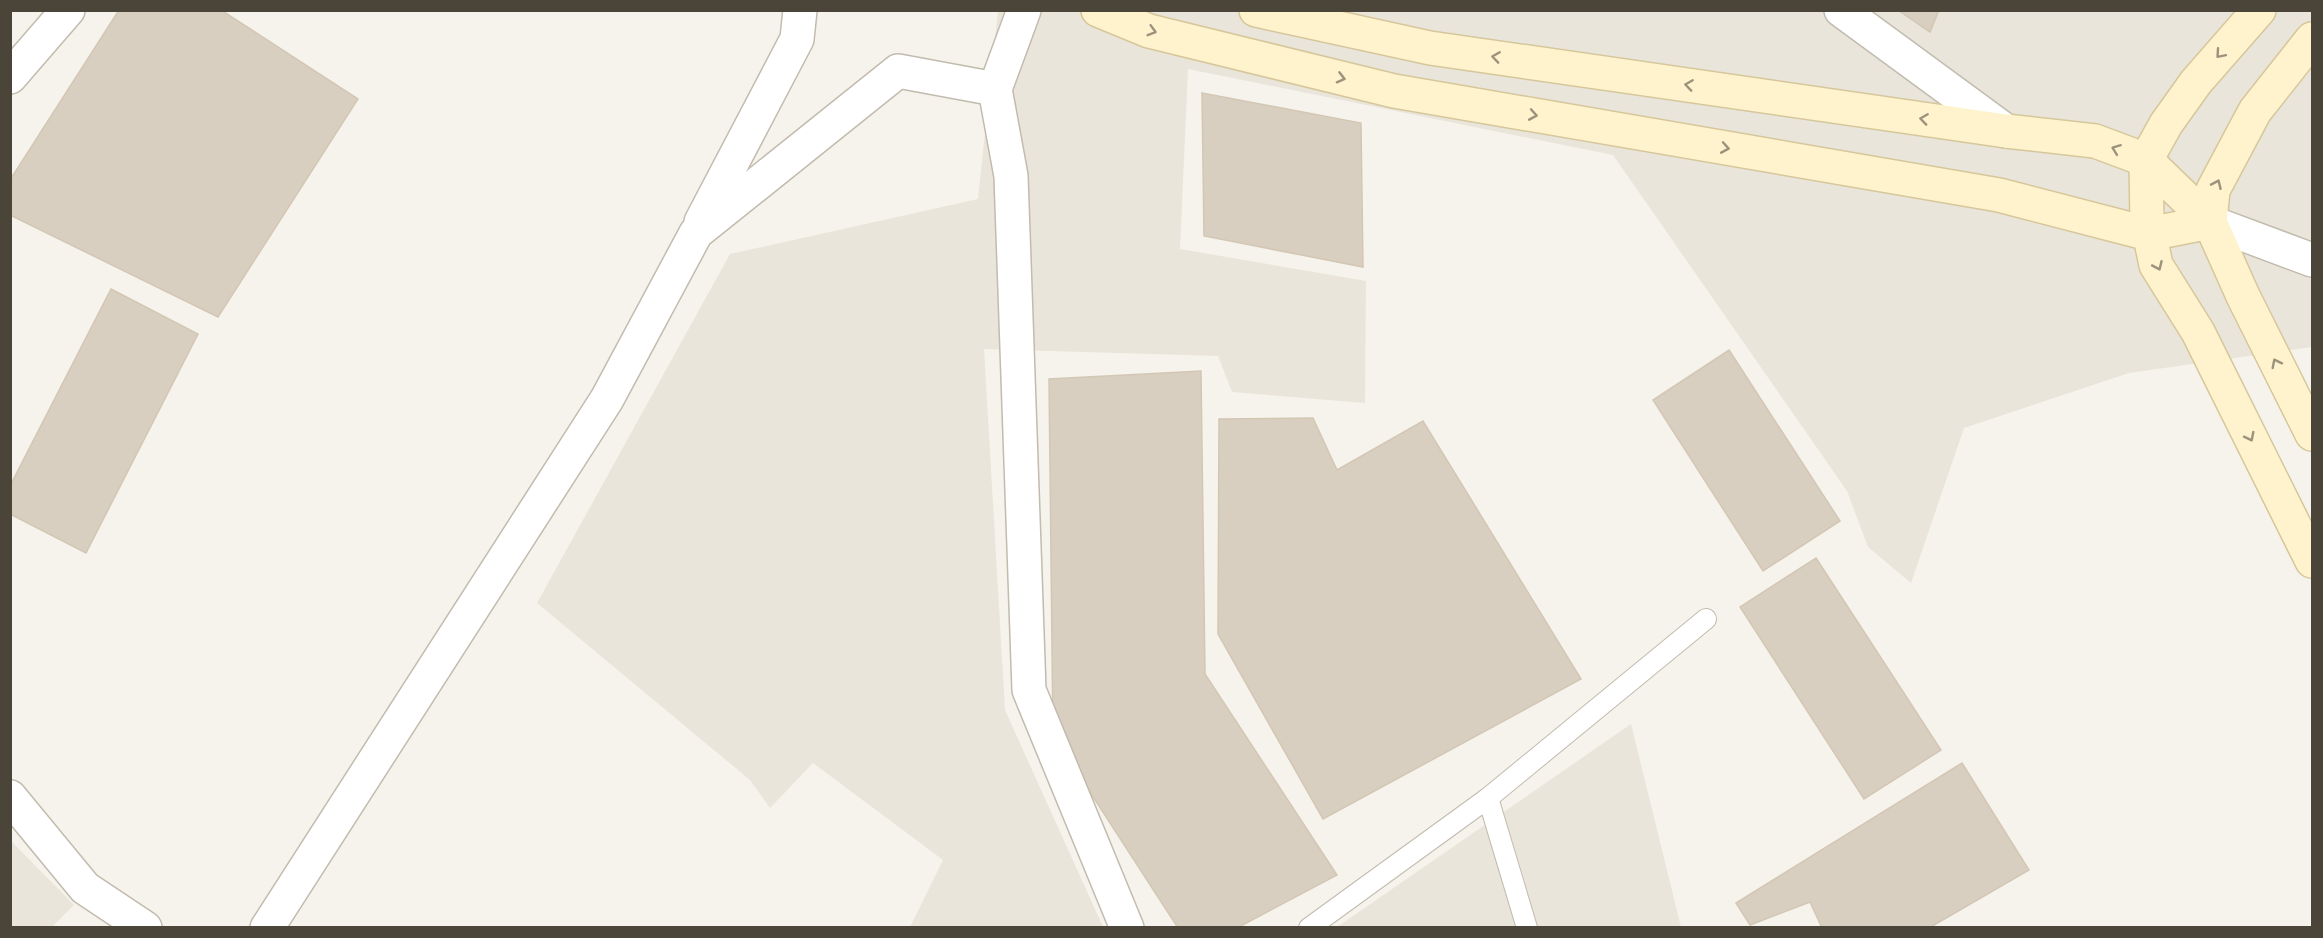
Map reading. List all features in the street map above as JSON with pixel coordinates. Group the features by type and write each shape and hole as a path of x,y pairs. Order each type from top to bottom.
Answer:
{"street":[{"path":"10,77 68,10"},
{"path":"267,927 607,399 797,39 800,10"},
{"path":"1024,10 995,89 1011,176 1029,690 1127,927"},
{"path":"1098,10 1149,31 1394,91 1999,195 2149,234 2210,222 2313,260"},
{"path":"1256,10 1430,48 2006,131 2095,141 2146,160 2210,222 2243,297 2313,434"},
{"path":"1841,10 2006,131"},
{"path":"2259,10 2196,82 2166,124 2146,160 2146,222 2156,265 2198,332 2313,561"},
{"path":"2210,222 2213,190 2255,111 2313,39"},
{"path":"696,233 898,71 995,89"},
{"path":"10,797 85,888 145,927"}],"lane":[{"path":"1309,927 1488,798 1706,619"},
{"path":"1488,798 1527,927"}],"shaded area":[{"path":"998,11 2312,11 2312,347 2129,373 1964,428 1911,583 1868,547 1847,491 1613,155 1188,69 1180,249 1366,281 1365,403 1232,392 1218,356 984,349 1005,710 1103,927 910,927 943,860 813,763 770,808 750,780 537,603 730,254 978,199"},
{"path":"1631,724 1681,927 1337,927"},
{"path":"11,841 74,905 52,927 11,927"}],"building":[{"path":"119,10 221,10 358,99 218,317 10,215 10,180"},
{"path":"1898,10 1939,10 1930,32"},
{"path":"1202,93 1361,123 1363,267 1204,236"},
{"path":"111,289 198,334 86,553 10,514 10,486"},
{"path":"1729,350 1840,521 1763,571 1653,400"},
{"path":"1201,371 1205,674 1337,875 1237,928 1178,928 1053,735 1049,379"},
{"path":"1313,418 1337,470 1423,421 1581,679 1323,819 1218,634 1219,419"},
{"path":"1816,558 1941,750 1864,799 1740,607"},
{"path":"1962,763 2029,870 1929,928 1822,928 1810,902 1750,925 1736,903"}]}
